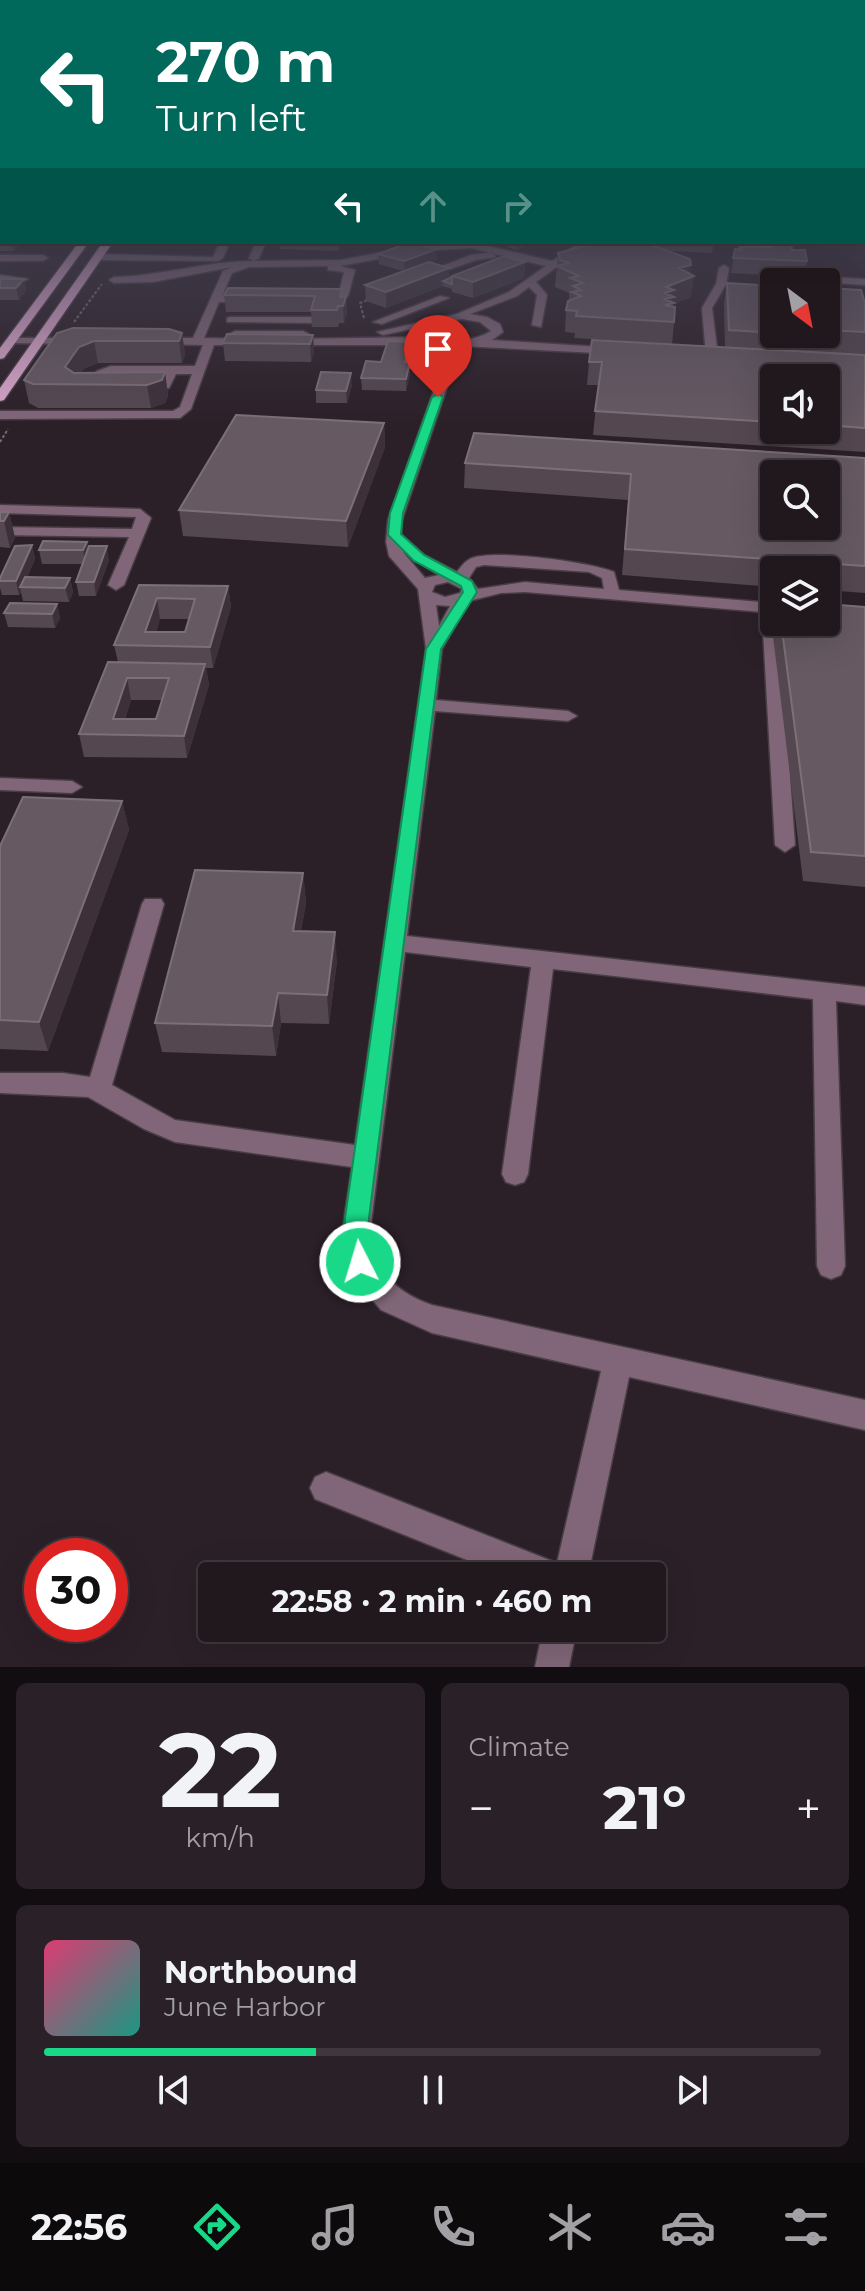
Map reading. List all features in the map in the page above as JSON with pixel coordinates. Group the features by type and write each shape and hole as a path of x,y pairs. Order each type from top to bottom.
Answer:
{"main road":[{"path":"0,356 65,268"},
{"path":"0,397 89,268"}],"street":[{"path":"114,280 153,279 211,268"},
{"path":"0,415 176,415 185,409 199,370 202,339 228,271 233,268 350,270 342,297 301,299"},
{"path":"427,274 444,268"},
{"path":"202,339 274,334 372,333 444,319 513,294 549,268"},
{"path":"712,356 707,308 721,284 724,268"},
{"path":"0,278 23,279"},
{"path":"840,281 865,282"},
{"path":"530,282 542,295 537,325"},
{"path":"508,306 513,294"},
{"path":"378,322 444,298"},
{"path":"216,299 258,299"},
{"path":"417,308 444,319 483,319 491,322 497,332 529,346"},
{"path":"473,342 497,332 503,318"},
{"path":"444,319 427,330 450,341"},
{"path":"231,320 313,320"},
{"path":"274,334 278,320"},
{"path":"15,337 87,337"},
{"path":"148,338 450,341 635,352"},
{"path":"450,341 399,506 395,535 397,556 426,591 440,602 462,586"},
{"path":"696,355 727,357"},
{"path":"170,374 161,386 128,388 96,385 98,379 199,370"},
{"path":"0,509 135,511 144,518 116,585"},
{"path":"0,531 138,533"},
{"path":"395,535 419,558 462,586"},
{"path":"612,593 609,575 591,568 483,560 470,564 434,649 355,1240 360,1262 370,1282 386,1299 407,1311 432,1319 865,1415"},
{"path":"434,649 426,591 433,579 489,590 525,587 760,607"},
{"path":"774,636 785,845"},
{"path":"426,705 568,716"},
{"path":"0,784 72,787"},
{"path":"98,1090 153,904"},
{"path":"394,943 865,996"},
{"path":"515,1174 543,960"},
{"path":"824,991 831,1266"},
{"path":"0,1083 84,1086 98,1090 145,1121 175,1131 365,1158"},
{"path":"574,1562 618,1359"},
{"path":"326,1488 514,1562"},
{"path":"552,1667 557,1642"}],"path":[{"path":"374,297 360,303 362,317 378,322"},
{"path":"0,442 17,415"}],"building":[{"path":"413,268 449,268 386,292 365,285"},
{"path":"473,268 510,268 473,282 452,276"},
{"path":"561,268 680,268 694,276 666,287 674,290 665,293 674,297 665,299 674,303 665,305 675,307 674,322 576,316 577,311 566,310 568,301 581,296 572,292 581,290 573,286 583,283 570,278 579,276"},
{"path":"1,279 24,279 16,288 0,288"},
{"path":"727,283 760,285 760,332 729,330"},
{"path":"228,288 342,289 340,297 346,297 343,306 338,306 337,310 311,310 315,296 224,295"},
{"path":"840,289 861,290 865,303 865,332 840,331"},
{"path":"73,328 169,329 182,333 179,341 94,341 79,347 65,367 74,373 165,372 162,380 147,385 33,384 24,380 57,333"},
{"path":"227,334 313,335 310,344 223,343"},
{"path":"592,340 865,355 865,428 840,426 840,364 760,364 760,421 595,411 602,362 589,362"},
{"path":"388,341 411,342 405,362 410,362 406,379 361,378 366,361 381,362"},
{"path":"321,372 351,373 346,391 316,390"},
{"path":"236,415 384,423 346,521 179,510"},
{"path":"474,433 865,458 865,566 840,564 840,556 760,556 760,559 625,549 631,474 465,463"},
{"path":"0,512 9,512 4,521 0,521"},
{"path":"43,541 87,542 83,550 39,550"},
{"path":"32,545 16,581 0,581 15,546"},
{"path":"89,546 107,546 94,582 76,582"},
{"path":"25,577 70,578 65,588 20,587"},
{"path":"139,585 228,586 210,647 114,645","holes":["157,598 195,599 185,632 145,632"]},
{"path":"10,603 57,604 52,614 4,613"},
{"path":"840,605 865,607 865,856 811,852 783,636 840,636"},
{"path":"108,662 205,664 184,736 79,734","holes":["127,678 169,678 156,719 113,719"]},
{"path":"23,797 122,801 39,1022 0,1020 0,846"},
{"path":"195,870 303,873 293,931 335,932 327,995 278,993 272,1026 155,1023"}],"route":[{"path":"360,1262 355,1240 357,1218 434,649 463,598 470,592 462,580 419,558 395,535 396,513 438,397"}]}
